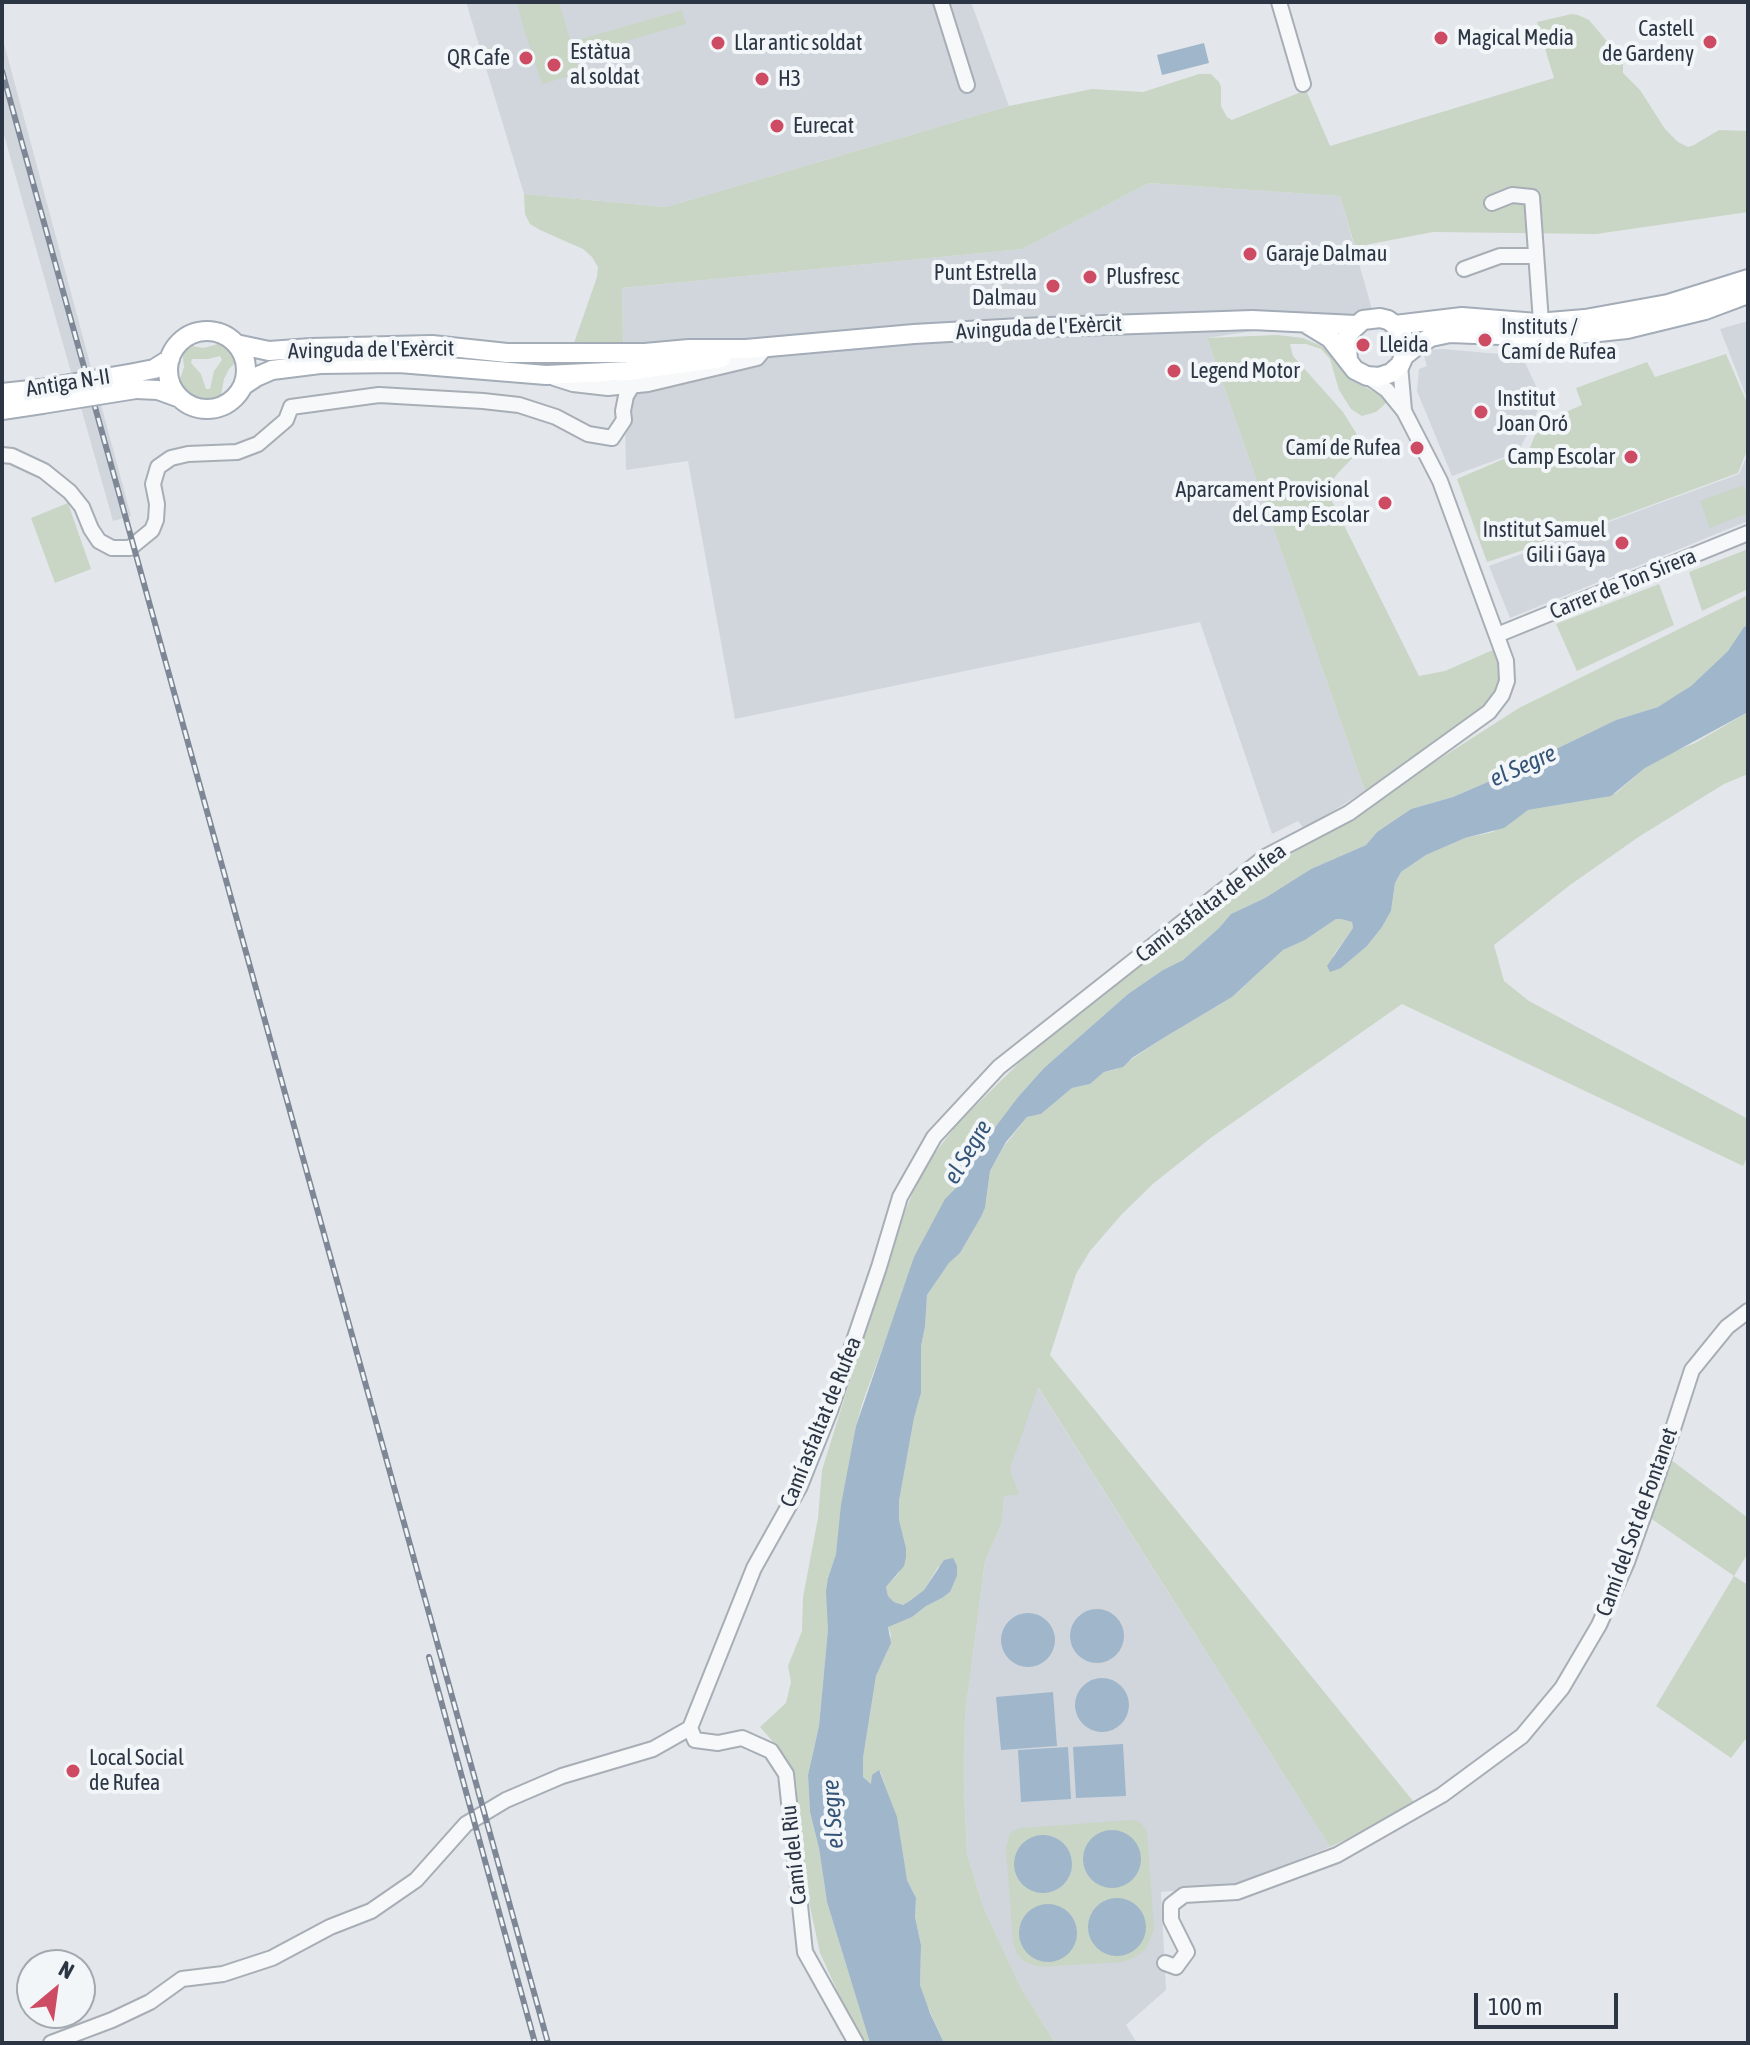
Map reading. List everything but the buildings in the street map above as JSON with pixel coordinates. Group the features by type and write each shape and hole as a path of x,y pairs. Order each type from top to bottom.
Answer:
{"main road":[{"path":"1395,325 1462,317 1541,322 1585,319 1668,304 1748,279"},
{"path":"1307,324 1330,338 1355,370 1379,377 1391,373 1419,344 1431,337 1450,333 1551,337 1627,329 1692,313 1748,294"},
{"path":"1348,359 1346,340 1350,332 1363,320 1380,318 1395,325 1402,334 1405,345 1402,360"},
{"name":"Avinguda de l'Exèrcit","path":"236,344 269,351 432,345 547,354 746,349 1021,328 1252,320 1356,325"},
{"path":"135,381 180,398 195,408 213,409 229,403 244,385 246,363 236,344 222,334 210,331 198,332 178,344 170,359 169,377 180,398"},
{"name":"Avinguda de l'Exèrcit","path":"244,385 264,372 331,363 399,363 546,375 628,371 719,359 746,349"},
{"path":"2,410 41,396 135,381 170,359"},
{"name":"Antiga N-II","path":"2,393 41,396"}],"street":[{"path":"941,2 967,85"},
{"path":"1279,2 1303,84"},
{"path":"1492,203 1512,195 1532,197 1541,322"},
{"path":"1464,269 1500,256 1536,256"},
{"path":"546,375 573,384 608,388 648,384 757,358 767,346"},
{"path":"1402,360 1404,411"},
{"path":"1367,376 1387,390 1404,411 1440,481 1497,635"},
{"path":"623,411 632,386"},
{"path":"2,455 12,456 44,471 70,492 82,507 99,541 112,548 130,548 152,530 156,520 153,484 158,467 171,458 188,454 237,452 258,444 286,420 291,407 379,395 483,401 519,405 556,417 588,434 612,438 624,420 617,396 608,388"},
{"name":"Carrer de Ton Sirera","path":"1497,635 1748,533"},
{"name":"Camí asfaltat de Rufea","path":"690,1728 754,1568 800,1486 835,1396 900,1197 934,1137 999,1067 1265,857 1349,813 1489,712 1502,695 1507,681 1506,661 1497,635"},
{"name":"Camí del Sot de Fontanet","path":"1165,1963 1176,1967 1187,1952 1171,1920 1171,1905 1184,1895 1237,1892 1337,1855 1442,1795 1522,1736 1562,1688 1599,1625 1627,1562 1692,1370 1727,1327 1748,1311"},
{"path":"51,2043 150,2002 182,1979 223,1974 272,1958 330,1927 371,1911 416,1880 466,1824 506,1800 562,1776 653,1749 690,1728"},
{"name":"Camí del Riu","path":"690,1728 695,1740 718,1743 742,1738 771,1751 786,1774 805,1952 856,2043"}],"shaded area":[{"path":"466,2 971,2 1009,106 666,207 524,194"},
{"path":"2,36 131,516 113,521 2,128"},
{"path":"1149,183 1340,196 1373,313 1207,338 1365,791 1304,829 1298,821 1272,834 1200,622 735,719 688,461 626,470 622,288 1022,249"},
{"path":"1748,321 1748,401 1720,329"},
{"name":"Institut Joan Oró","path":"1422,350 1522,356 1542,399 1518,452 1452,476 1417,391 1419,369 1427,366"},
{"name":"Institut Samuel Gili i Gaya","path":"1748,453 1748,521 1510,618 1489,566 1739,474"},
{"path":"1037,1386 1330,1847 1231,1886 1161,1892 1166,1990 1126,2025 1137,2043 1055,2043 1020,1986 983,1906 967,1854 965,1715 985,1561 1002,1523 1010,1470"}],"green space":[{"path":"517,2 559,2 580,73 542,84"},
{"path":"682,10 686,24 585,53 581,39"},
{"path":"1572,14 1589,20 1623,56 1623,73 1640,90 1665,129 1678,142 1688,147 1719,130 1748,131 1748,212 1596,234 1433,232 1355,247 1340,196 1149,183 1022,249 622,288 623,343 574,343 598,267 583,249 530,224 525,214 524,194 666,207 1009,106 1092,89 1143,92 1199,74 1211,74 1219,82 1221,106 1232,120 1306,90 1330,146 1554,78 1537,22"},
{"path":"1277,335 1303,338 1321,346 1334,356 1353,381 1382,396 1386,403 1376,412 1362,416 1351,409 1339,390 1330,359 1321,349 1306,344 1290,344 1293,356 1343,412 1362,448 1326,489 1419,676 1445,671 1495,649 1500,660 1501,681 1495,699 1365,791 1207,338"},
{"path":"221,340 232,347 239,359 224,379 220,401 200,403 190,398 179,382 184,367 180,353 187,345 203,348","holes":["220,356 222,360 214,371 210,389 206,389 201,374 191,363 192,359"]},
{"name":"Camp Escolar","path":"1726,354 1748,405 1748,448 1738,473 1487,562 1457,479 1506,458 1527,455 1535,435 1554,417 1582,405 1576,388 1647,362 1655,377"},
{"path":"1743,485 1748,497 1748,513 1710,528 1700,501"},
{"path":"68,503 91,569 55,583 31,518"},
{"path":"1748,549 1748,589 1702,611 1689,572"},
{"path":"1659,584 1674,625 1577,671 1556,624"},
{"path":"1748,595 1748,626 1728,651 1691,686 1666,703 1616,720 1554,750 1525,773 1490,781 1453,797 1411,809 1377,832 1366,845 1311,869 1265,898 1231,914 1183,960 1128,994 1044,1068 1018,1097 974,1158 894,1317 863,1401 856,1426 836,1554 828,1578 828,1629 819,1726 808,1775 810,1812 827,1902 870,2043 864,2043 820,1953 802,1869 796,1782 782,1752 760,1727 786,1703 791,1682 788,1666 802,1631 803,1597 818,1518 822,1470 897,1231 922,1170 958,1123 1021,1061 1119,980 1249,881 1519,708"},
{"path":"1748,712 1748,774 1724,784 1640,836 1570,885 1494,945 1504,981 1529,1001 1748,1119 1748,1155 1743,1166 1402,1004 1212,1137 1154,1183 1090,1251 1076,1274 1050,1355 1417,1806 1330,1847 1038,1387 1010,1470 1019,1494 1004,1496 1002,1523 985,1561 965,1715 964,1789 967,1854 983,1906 1020,1986 1055,2043 944,2043 920,1985 921,1945 915,1917 916,1898 907,1880 891,1802 880,1771 871,1784 863,1777 863,1758 876,1676 891,1635 888,1626 912,1617 942,1598 950,1592 957,1576 957,1566 938,1567 924,1590 903,1605 888,1596 886,1587 899,1573 906,1548 899,1520 899,1501 921,1393 921,1346 927,1295 949,1263 960,1253 981,1217 990,1171 1005,1145 1027,1117 1041,1114 1072,1088 1090,1084 1104,1072 1117,1069 1232,997 1283,950 1305,940 1336,919 1352,922 1353,928 1333,956 1341,968 1367,946 1382,927 1391,911 1395,883 1401,872 1426,855 1465,838 1493,832 1528,810 1616,793 1665,755 1695,743"},
{"path":"1666,1456 1748,1518 1748,1553 1734,1576 1646,1515"},
{"path":"1734,1576 1748,1585 1748,1736 1731,1758 1656,1706"},
{"path":"1131,1820 1142,1824 1147,1832 1154,1929 1146,1949 1122,1962 1040,1967 1025,1962 1017,1954 1013,1942 1006,1848 1010,1833 1020,1828"}],"water":[{"path":"1204,43 1209,63 1162,75 1157,55"},
{"name":"el Segre","path":"1748,626 1748,712 1645,768 1611,796 1528,810 1504,828 1465,838 1426,855 1401,872 1395,883 1391,911 1382,927 1367,946 1341,968 1330,972 1327,966 1353,928 1352,922 1336,919 1305,940 1283,950 1232,997 1132,1058 1123,1067 1104,1072 1090,1084 1072,1088 1041,1114 1027,1117 1006,1142 990,1171 981,1217 960,1253 949,1263 927,1295 921,1346 921,1393 899,1501 906,1557 904,1566 886,1587 888,1596 903,1605 924,1590 944,1560 953,1558 957,1576 950,1592 942,1598 912,1617 888,1627 891,1643 876,1676 863,1758 863,1777 871,1784 872,1775 879,1770 897,1817 907,1880 916,1898 915,1917 921,1945 920,1985 944,2043 870,2043 827,1902 810,1812 808,1775 819,1726 828,1629 826,1591 836,1554 841,1505 856,1426 914,1257 945,1199 965,1179 979,1149 1044,1068 1128,994 1183,960 1231,914 1265,898 1311,869 1366,845 1377,832 1411,809 1453,797 1490,781 1525,773 1554,750 1616,720 1658,707 1691,686 1728,651 1744,627"},
{"path":"1097,1609 1116,1617 1124,1636 1116,1655 1097,1663 1078,1655 1070,1636 1078,1617"},
{"path":"1028,1613 1047,1621 1055,1640 1047,1659 1028,1667 1009,1659 1001,1640 1009,1621"},
{"path":"1102,1678 1121,1686 1129,1705 1121,1724 1102,1732 1083,1724 1075,1705 1083,1686"},
{"path":"1053,1692 1057,1746 1001,1750 996,1697"},
{"path":"1123,1744 1126,1796 1076,1798 1073,1747"},
{"path":"1068,1747 1071,1799 1021,1802 1018,1750"},
{"path":"1112,1830 1133,1838 1141,1859 1133,1880 1112,1888 1091,1880 1083,1859 1091,1838"},
{"path":"1043,1835 1064,1843 1072,1864 1064,1885 1043,1893 1022,1885 1014,1864 1022,1843"},
{"path":"1117,1898 1138,1906 1146,1927 1138,1948 1117,1956 1096,1948 1088,1927 1096,1906"},
{"path":"1048,1904 1069,1912 1077,1933 1069,1954 1048,1962 1027,1954 1019,1933 1027,1912"}],"railway":[{"path":"2,71 548,2043"},
{"path":"429,1657 535,2043"}],"place":[{"name":"Magical Media","path":"1441,38"},
{"name":"Castell de Gardeny","path":"1710,42"},
{"name":"Llar antic soldat","path":"718,43"},
{"name":"QR Cafe","path":"526,58"},
{"name":"Estàtua al soldat","path":"554,65"},
{"name":"H3","path":"762,79"},
{"name":"Eurecat","path":"777,126"},
{"name":"Garaje Dalmau","path":"1250,254"},
{"name":"Plusfresc","path":"1090,277"},
{"name":"Punt Estrella Dalmau","path":"1053,286"},
{"name":"Instituts / Camí de Rufea","path":"1485,340"},
{"name":"Lleida","path":"1363,345"},
{"name":"Legend Motor","path":"1174,371"},
{"name":"Institut Joan Oró","path":"1481,412"},
{"name":"Camí de Rufea","path":"1417,448"},
{"name":"Camp Escolar","path":"1631,457"},
{"name":"Aparcament Provisional del Camp Escolar","path":"1385,503"},
{"name":"Institut Samuel Gili i Gaya","path":"1622,543"},
{"name":"Local Social de Rufea","path":"73,1771"}]}
